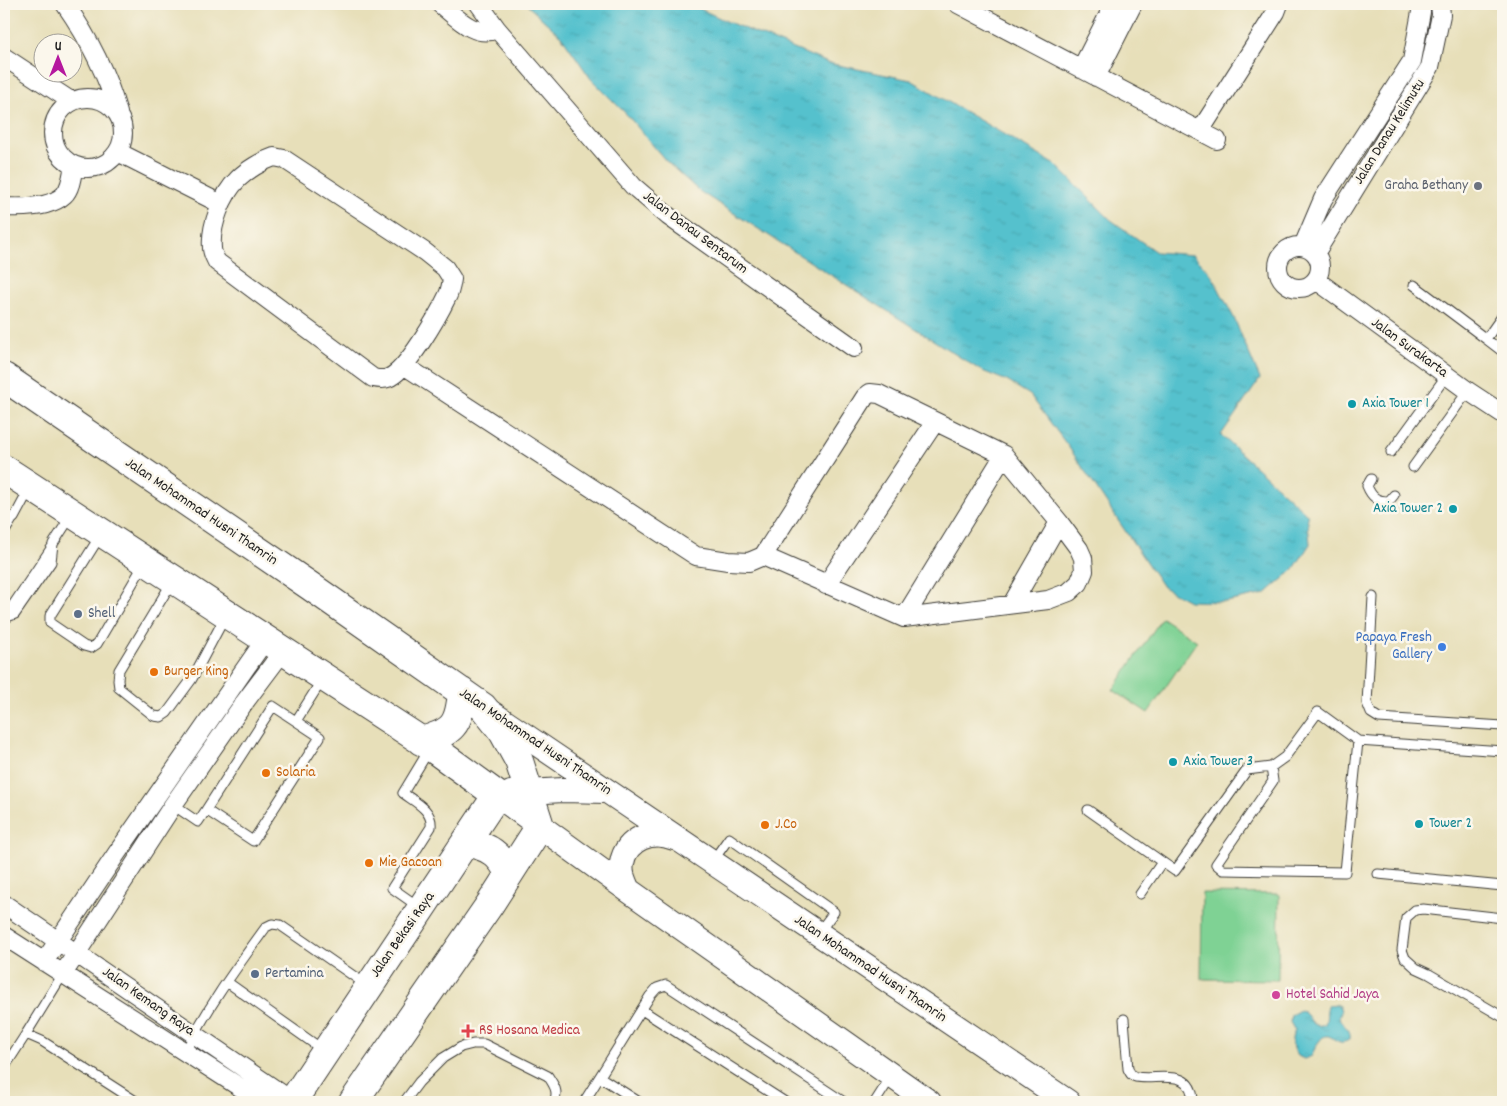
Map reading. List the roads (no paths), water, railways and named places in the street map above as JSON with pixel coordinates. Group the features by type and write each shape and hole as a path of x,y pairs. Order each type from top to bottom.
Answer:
{"main road":[{"name":"Jalan Mohammad Husni Thamrin","path":"4,377 473,699"},
{"path":"4,470 426,744 497,795"},
{"path":"353,1102 540,826 519,761 507,739 473,699 460,712 451,729 426,744"},
{"name":"Jalan Bekasi Raya","path":"292,1102 497,795"},
{"path":"466,843 478,844 493,852 504,864 509,874"}],"street":[{"path":"65,4 77,22 112,91 123,126 123,140 118,152 110,161 98,166 86,168 74,165 63,158 56,147 52,134 54,121 61,110 71,101 84,97 98,98 110,104 119,114"},
{"path":"440,4 469,27 488,32 498,29"},
{"name":"Jalan Danau Sentarum","path":"479,4 498,29 633,186 668,216 854,348"},
{"path":"1089,73 1114,4"},
{"path":"1089,73 1133,4"},
{"path":"1200,131 1276,12 1279,4"},
{"name":"Jalan Danau Kelimutu","path":"1309,249 1323,199 1412,61 1421,12 1420,4"},
{"name":"Jalan Danau Kelimutu","path":"1309,249 1430,67 1441,15 1440,4"},
{"path":"968,6 1216,140"},
{"path":"4,56 71,101"},
{"path":"118,152 221,204"},
{"path":"274,156 284,159 425,252 445,268 452,279 448,296 405,366 390,378 382,380 372,378 216,262 211,250 212,230 221,204 238,179 264,160 274,156"},
{"path":"4,206 33,207 56,200 64,194 70,184 74,165"},
{"path":"1288,248 1309,249 1321,266 1316,280 1304,288 1289,285 1279,274 1279,260 1288,248"},
{"name":"Jalan Surakarta","path":"1316,280 1468,391 1503,414"},
{"path":"405,366 696,556 728,561 749,562 764,556 865,397 870,393 879,394 1004,455 1059,522 1078,549 1083,558 1084,571 1079,583 1069,592 1048,600 904,618 764,556"},
{"path":"826,585 935,422"},
{"path":"904,618 1004,455"},
{"path":"1012,604 1059,522"},
{"path":"63,974 78,954 173,805 244,703 274,645"},
{"path":"44,962 117,853 274,645"},
{"name":"Jalan Mohammad Husni Thamrin","path":"473,699 678,840 1068,1102"},
{"path":"497,795 530,791 607,791"},
{"path":"497,795 628,890 929,1102"},
{"path":"628,890 622,877 622,863 627,850 637,840 651,834 665,834 678,840"},
{"path":"117,853 135,864"},
{"name":"Jalan Kemang Raya","path":"4,904 246,1068 292,1102"},
{"name":"Jalan Kemang Raya","path":"4,936 263,1102"}],"lane":[{"path":"1414,285 1503,352"},
{"path":"1486,339 1503,316"},
{"path":"1392,452 1447,375"},
{"path":"1413,467 1468,391"},
{"path":"1372,479 1367,486 1371,495 1378,501 1390,501 1394,495"},
{"path":"4,533 31,487"},
{"path":"4,608 11,608 72,514"},
{"path":"4,523 14,518"},
{"path":"102,533 56,606 50,619 50,623 84,646 91,648 97,644 146,562"},
{"path":"4,616 8,617 15,614 51,562 53,544"},
{"path":"173,580 118,670 119,688 154,716 161,716 167,713 192,679 227,614"},
{"path":"1373,596 1367,703 1371,713 1380,718 1503,726"},
{"path":"296,721 324,677"},
{"path":"173,805 198,822 273,706 320,736 253,841 206,810"},
{"path":"1088,810 1175,871 1247,770 1271,766 1285,757 1318,712 1358,741 1503,751"},
{"path":"1271,766 1274,781 1216,864 1223,870 1344,872 1358,741"},
{"path":"421,909 392,888 431,827 432,819 429,813 403,793 426,744"},
{"path":"1140,894 1162,862"},
{"path":"1378,874 1503,886"},
{"path":"1503,918 1423,909 1415,910 1406,918 1402,950 1405,958 1416,968 1430,974 1503,1017"},
{"path":"185,1053 194,1034 226,982 266,927 276,924 280,925 368,986"},
{"path":"4,1068 63,974"},
{"path":"226,982 325,1052"},
{"path":"584,1102 657,988 666,985 844,1102"},
{"path":"642,1010 785,1102"},
{"path":"1124,1019 1128,1069 1131,1074 1135,1077 1160,1076 1179,1078 1189,1086 1194,1102"},
{"path":"26,1034 42,1041 137,1102"},
{"path":"404,1102 419,1082 443,1058 461,1047 484,1044 548,1076 555,1085 557,1096 554,1102"},
{"path":"875,1102 892,1076"},
{"path":"600,1077 639,1102"}],"water":[{"path":"526,4 690,4 828,63 911,80 1056,165 1111,220 1156,252 1193,255 1211,274 1234,318 1260,379 1221,435 1307,514 1310,544 1293,570 1265,594 1226,602 1189,601 1163,587 1070,449 1030,395 1007,381 980,370 699,191 666,161 629,117 591,79 562,37"},
{"path":"1336,1004 1340,1007 1340,1020 1349,1030 1350,1039 1341,1042 1325,1036 1319,1041 1310,1057 1304,1059 1298,1056 1292,1044 1292,1037 1295,1031 1290,1022 1291,1015 1300,1010 1318,1026 1325,1024 1329,1005"}],"place":[{"name":"Graha Bethany","path":"1478,186"},
{"name":"Axia Tower 1","path":"1352,404"},
{"name":"Axia Tower 2","path":"1453,509"},
{"name":"Shell","path":"78,614"},
{"name":"Papaya Fresh Gallery","path":"1442,647"},
{"name":"Burger King","path":"154,672"},
{"name":"Axia Tower 3","path":"1173,762"},
{"name":"Solaria","path":"266,773"},
{"name":"Tower 2","path":"1419,824"},
{"name":"J.Co","path":"765,825"},
{"name":"Mie Gacoan","path":"369,863"},
{"name":"Pertamina","path":"255,974"},
{"name":"Hotel Sahid Jaya","path":"1276,995"},
{"name":"RS Hosana Medica","path":"468,1031"}]}
